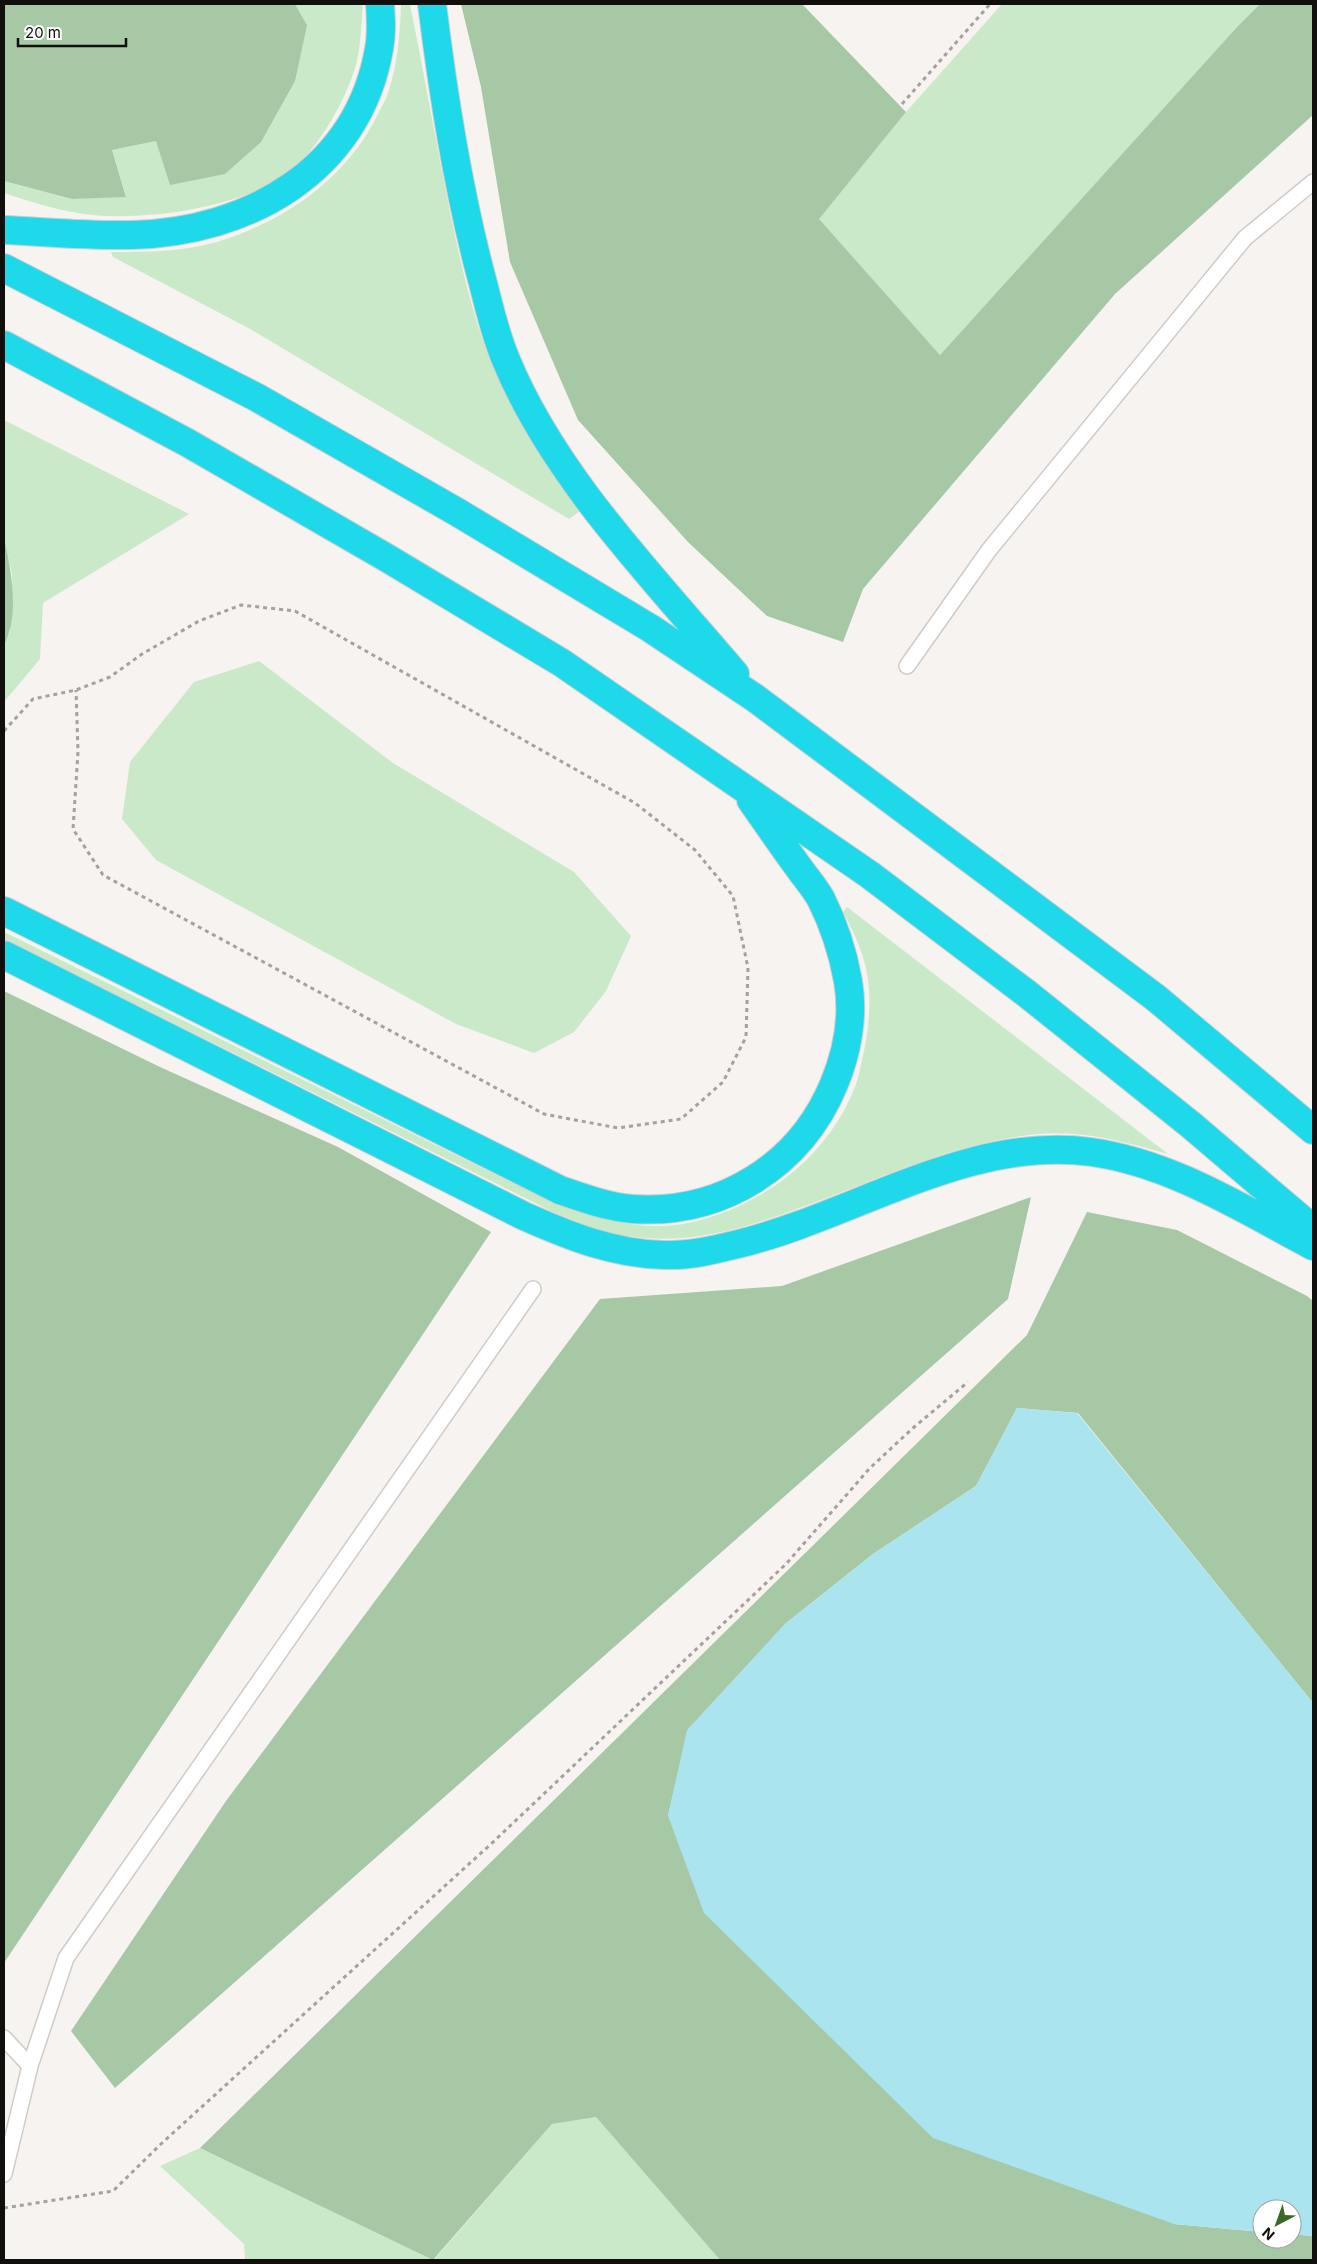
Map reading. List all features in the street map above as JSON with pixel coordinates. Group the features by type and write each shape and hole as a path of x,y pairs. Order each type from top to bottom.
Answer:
{"highway":[{"path":"4,230 133,235 208,225 237,216 264,204 305,177 324,160 356,117 366,94 380,48 380,4"},
{"path":"432,4 453,151 469,230 492,317 506,360 553,449 593,506 755,698"},
{"path":"4,268 256,397 456,512 642,623 755,698 1156,998 1313,1130"},
{"path":"4,345 188,444 387,558 562,663 870,875 1026,993 1191,1125 1313,1229"},
{"path":"4,911 560,1190 588,1200 632,1209 682,1206 734,1192 767,1171 792,1149 808,1130 829,1095 842,1060 848,1033 850,1008 848,983 835,931 820,898 740,785"},
{"path":"4,955 524,1216 574,1238 610,1248 641,1254 666,1256 726,1247 794,1228 964,1164 1028,1150 1089,1152 1116,1157 1158,1170 1202,1188 1313,1246"}],"lane":[{"path":"907,666 989,550 1245,238 1313,182"},
{"path":"4,2174 30,2066 66,1958 533,1289"},
{"path":"4,2038 30,2066"}],"path":[{"path":"902,104 990,4"},
{"path":"4,731 33,699 76,690 110,678 142,654 199,621 241,605 294,611 635,803 696,850 733,896 748,968 746,1037 723,1082 681,1119 618,1128 544,1114 103,875 73,829 78,752 76,690"},
{"path":"4,2208 113,2191 162,2143 491,1844 786,1564 870,1468 912,1428 968,1382"}],"green space":[{"path":"4,4 295,4 307,25 295,81 261,142 225,174 170,185 156,141 112,150 126,197 72,199 4,181"},
{"path":"295,4 363,4 361,36 351,80 333,118 309,153 282,177 260,189 235,199 209,206 182,211 130,216 94,215 68,211 4,193 4,181 72,199 126,196 112,150 156,141 307,25"},
{"path":"401,4 410,4 450,212 483,342 500,383 518,416 537,448 580,511 569,519 252,330 113,257 111,252 178,250 217,242 266,222 311,195 331,178 365,137 387,96 396,58"},
{"path":"461,4 802,4 906,112 819,219 940,355 1237,27 1260,4 1313,4 1313,115 1115,294 863,589 843,642 767,616 688,542 578,420 510,262 481,87"},
{"path":"1002,4 1260,4 1237,27 940,355 818,219 906,112"},
{"path":"4,420 189,514 43,603 40,659 4,702 4,645 10,632 12,574 4,537"},
{"path":"4,537 13,592 13,607 9,633 4,645"},
{"path":"259,661 393,763 574,872 631,936 606,991 574,1032 534,1053 456,1024 156,860 122,819 130,762 194,682"},
{"path":"847,907 1168,1154 1120,1141 1088,1135 1055,1133 1010,1138 982,1143 955,1151 901,1169 798,1209 730,1230 683,1238 659,1239 623,1235 592,1227 551,1211 4,939 4,932 547,1200 616,1222 634,1225 670,1226 716,1215 767,1191 811,1156 829,1134 844,1110 859,1076 869,1019 869,985 867,974 856,937 843,912"},
{"path":"4,991 160,1067 338,1147 491,1232 4,1963"},
{"path":"1031,1197 1008,1299 115,2088 71,2031 226,1801 600,1299 782,1286"},
{"path":"1087,1212 1177,1230 1307,1296 1313,1301 1313,1703 1078,1413 1017,1408 976,1486 873,1554 785,1624 688,1730 668,1816 1174,2224 1252,2231 1252,2249 1302,2249 1302,2235 1313,2236 1313,2260 720,2260 596,2117 552,2124 433,2260 200,2148 1027,1335"},
{"path":"596,2117 720,2260 434,2260 552,2124"},
{"path":"200,2148 433,2260 245,2260 244,2244 160,2166"}],"water":[{"path":"1017,1408 1077,1413 1313,1703 1313,2236 1302,2235 1302,2199 1252,2199 1252,2231 1174,2224 933,2138 704,1913 668,1816 687,1730 785,1624 873,1554 976,1486"}]}
